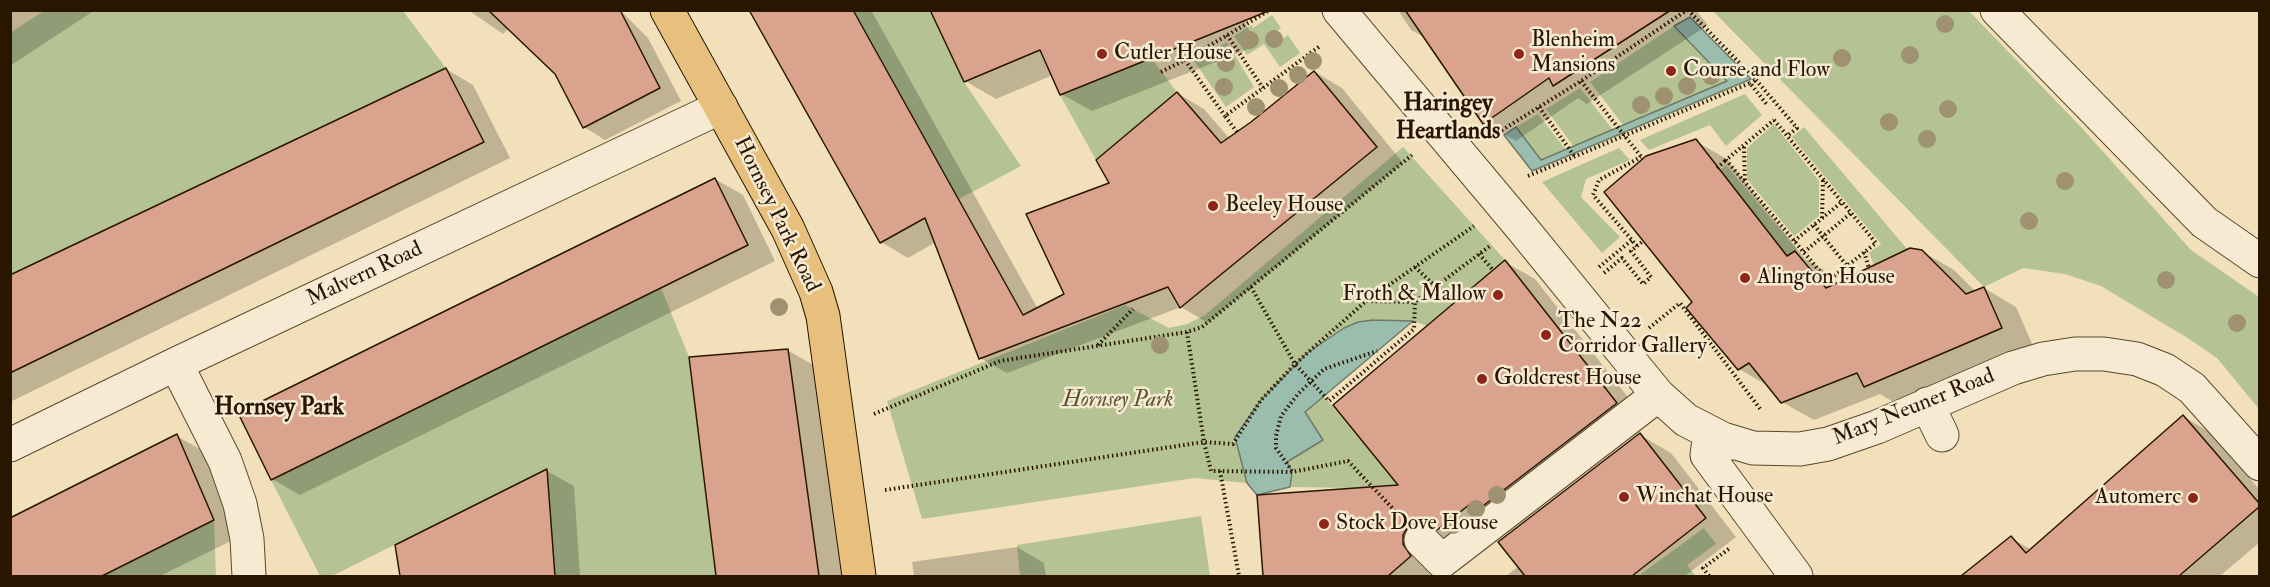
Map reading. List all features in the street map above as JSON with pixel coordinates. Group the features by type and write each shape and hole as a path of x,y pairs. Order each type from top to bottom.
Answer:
{"main road":[{"name":"Hornsey Park Road","path":"667,10 788,229 816,292 823,316 859,576"}],"street":[{"path":"1997,10 2204,222 2259,261"},
{"name":"Mary Neuner Road","path":"1345,17 1521,226 1658,395 1686,420 1732,443 1753,448 1776,449 1800,449 1828,444 1877,427 1927,404 2043,359 2075,354 2104,354 2137,359 2165,370 2192,388 2228,426 2259,464"},
{"name":"Malvern Road","path":"10,445 176,363 721,107"},
{"path":"176,363 229,472 240,504 247,539 249,576"},
{"path":"1421,540 1442,561 1658,395"},
{"path":"1927,404 1942,435"},
{"path":"1732,443 1712,441 1707,455 1796,576"}],"path":[{"path":"1161,72 1270,10"},
{"path":"839,429 1000,361 1187,332 1202,327 1251,286 1451,144 1539,107 1687,10 1756,80 1797,128 1787,136"},
{"path":"1225,116 1263,88 1345,17"},
{"path":"1227,35 1263,88"},
{"path":"1185,60 1237,132"},
{"path":"1491,192 1756,80"},
{"path":"1581,81 1642,158 1599,180 1593,195 1638,246"},
{"path":"1750,83 1768,106"},
{"path":"1539,107 1575,157"},
{"path":"1718,168 1726,160 1744,147 1774,120 1876,243 1826,283 1804,252 1726,160"},
{"path":"1744,147 1744,183"},
{"path":"1822,218 1823,179"},
{"path":"1794,241 1842,202"},
{"path":"1804,252 1851,213"},
{"path":"1814,225 1847,266"},
{"path":"849,496 1204,442 1233,444 1261,400 1295,364 1366,301 1474,226"},
{"path":"1366,301 1415,302 1521,226"},
{"path":"1598,267 1632,240"},
{"path":"1604,273 1622,258 1643,284 1651,277 1631,251 1643,242"},
{"path":"1864,252 1869,268"},
{"path":"1479,254 1493,270"},
{"path":"1415,267 1436,287"},
{"path":"1251,286 1295,364 1329,401 1414,329 1415,302"},
{"path":"1649,328 1680,303 1767,418"},
{"path":"1098,346 1133,309"},
{"path":"1187,332 1204,442 1211,471 1292,472 1348,461 1421,540"},
{"path":"1292,472 1276,448 1276,436 1281,416 1310,381 1324,369 1377,351"},
{"path":"1220,471 1239,576"},
{"path":"1709,576 1703,568 1738,542"}],"green space":[{"path":"44,11 403,11 446,68 11,275 11,32"},
{"path":"853,11 930,11 964,82 1021,166 959,199"},
{"path":"1713,11 1969,11 2081,127 2191,250 2259,297 2259,409 2217,358 2101,286 2065,274 2023,268 1984,287"},
{"path":"1272,15 1281,28 1274,33 1280,41 1288,35 1300,53 1280,67 1264,44 1247,55 1234,36 1251,25 1253,28"},
{"path":"1674,26 1728,81 1624,126 1590,82"},
{"path":"1227,42 1254,87 1226,107 1194,61"},
{"path":"1151,58 1177,92 1096,160 1060,95"},
{"path":"1580,88 1613,130 1574,147 1546,109"},
{"path":"1745,94 1762,115 1726,146 1710,125 1649,150 1640,140"},
{"path":"1538,114 1566,150 1541,160 1516,127"},
{"path":"1774,124 1819,181 1819,216 1794,236 1747,179 1747,148"},
{"path":"1804,127 1907,249 1874,265 1869,253 1881,244 1792,137"},
{"name":"Hornsey Park","path":"1403,147 1505,260 1427,326 1413,321 1358,322 1236,440 1247,483 1194,478 922,519 887,401 1125,305 1169,328 1187,324 1205,315"},
{"path":"1619,148 1630,160 1586,179 1581,197 1620,237 1602,253 1542,182"},
{"path":"1726,165 1797,249 1795,251 1787,256 1719,171"},
{"path":"661,288 689,357 716,576 555,576 547,469 332,576 320,576 271,480"},
{"path":"1324,396 1436,531 1407,552 1357,488 1290,487 1292,472 1287,462 1323,440 1304,412"},
{"path":"1201,516 1210,576 1020,576 1017,545"},
{"path":"214,520 216,576 102,576"},
{"path":"1704,528 1716,544 1687,565 1696,576 1642,576 1641,574"}],"shaded area":[{"path":"1690,17 1751,79 1532,171 1504,135 1516,127 1541,160 1727,81 1674,26"},
{"path":"1413,321 1305,412 1323,440 1287,462 1292,472 1290,487 1257,495 1247,483 1235,437 1261,400 1307,353 1344,328 1358,322"}],"building":[{"path":"488,10 620,10 660,88 583,128 555,74"},
{"path":"749,10 853,10 1023,315 1064,294 1026,214 1109,183 1096,160 1177,92 1221,143 1314,71 1377,147 1180,308 1168,287 979,359 925,218 880,243"},
{"name":"Cutler House","path":"930,10 1265,10 1266,12 1060,95 1040,50 964,82"},
{"name":"Blenheim Mansions","path":"1405,10 1671,10 1553,86 1549,78 1483,124"},
{"path":"446,68 484,142 10,373 10,275"},
{"name":"Alington House","path":"1696,139 1787,256 1795,251 1826,288 1910,248 1922,250 1966,294 1984,287 2002,328 1864,387 1857,373 1781,403 1749,363 1738,370 1686,308 1692,302 1604,192 1646,156"},
{"path":"715,178 748,245 271,480 238,413"},
{"name":"Goldcrest House","path":"1505,260 1617,403 1475,512 1469,505 1437,530 1425,522 1417,522 1408,526 1403,535 1403,544 1411,556 1388,576 1263,576 1257,495 1398,485 1333,405"},
{"path":"788,349 819,576 716,576 689,357"},
{"path":"2183,415 2259,503 2259,507 2179,576 1961,576 2011,536 2026,553"},
{"name":"Winchat House","path":"1640,433 1706,518 1632,576 1525,576 1498,542"},
{"path":"177,434 214,520 102,576 10,576 10,518"},
{"path":"547,469 555,576 400,576 395,545"}],"place":[{"name":"Cutler House","path":"1102,54"},
{"name":"Blenheim Mansions","path":"1519,54"},
{"name":"Course and Flow","path":"1671,71"},
{"name":"Beeley House","path":"1213,206"},
{"name":"Alington House","path":"1745,278"},
{"name":"Froth & Mallow","path":"1498,295"},
{"name":"The N22 Corridor Gallery","path":"1546,335"},
{"name":"Goldcrest House","path":"1482,379"},
{"name":"Winchat House","path":"1624,497"},
{"name":"Automerc","path":"2193,498"},
{"name":"Stock Dove House","path":"1324,524"}],"district":[{"name":"Haringey Heartlands","path":"1448,119"},
{"name":"Hornsey Park","path":"279,409"}]}
